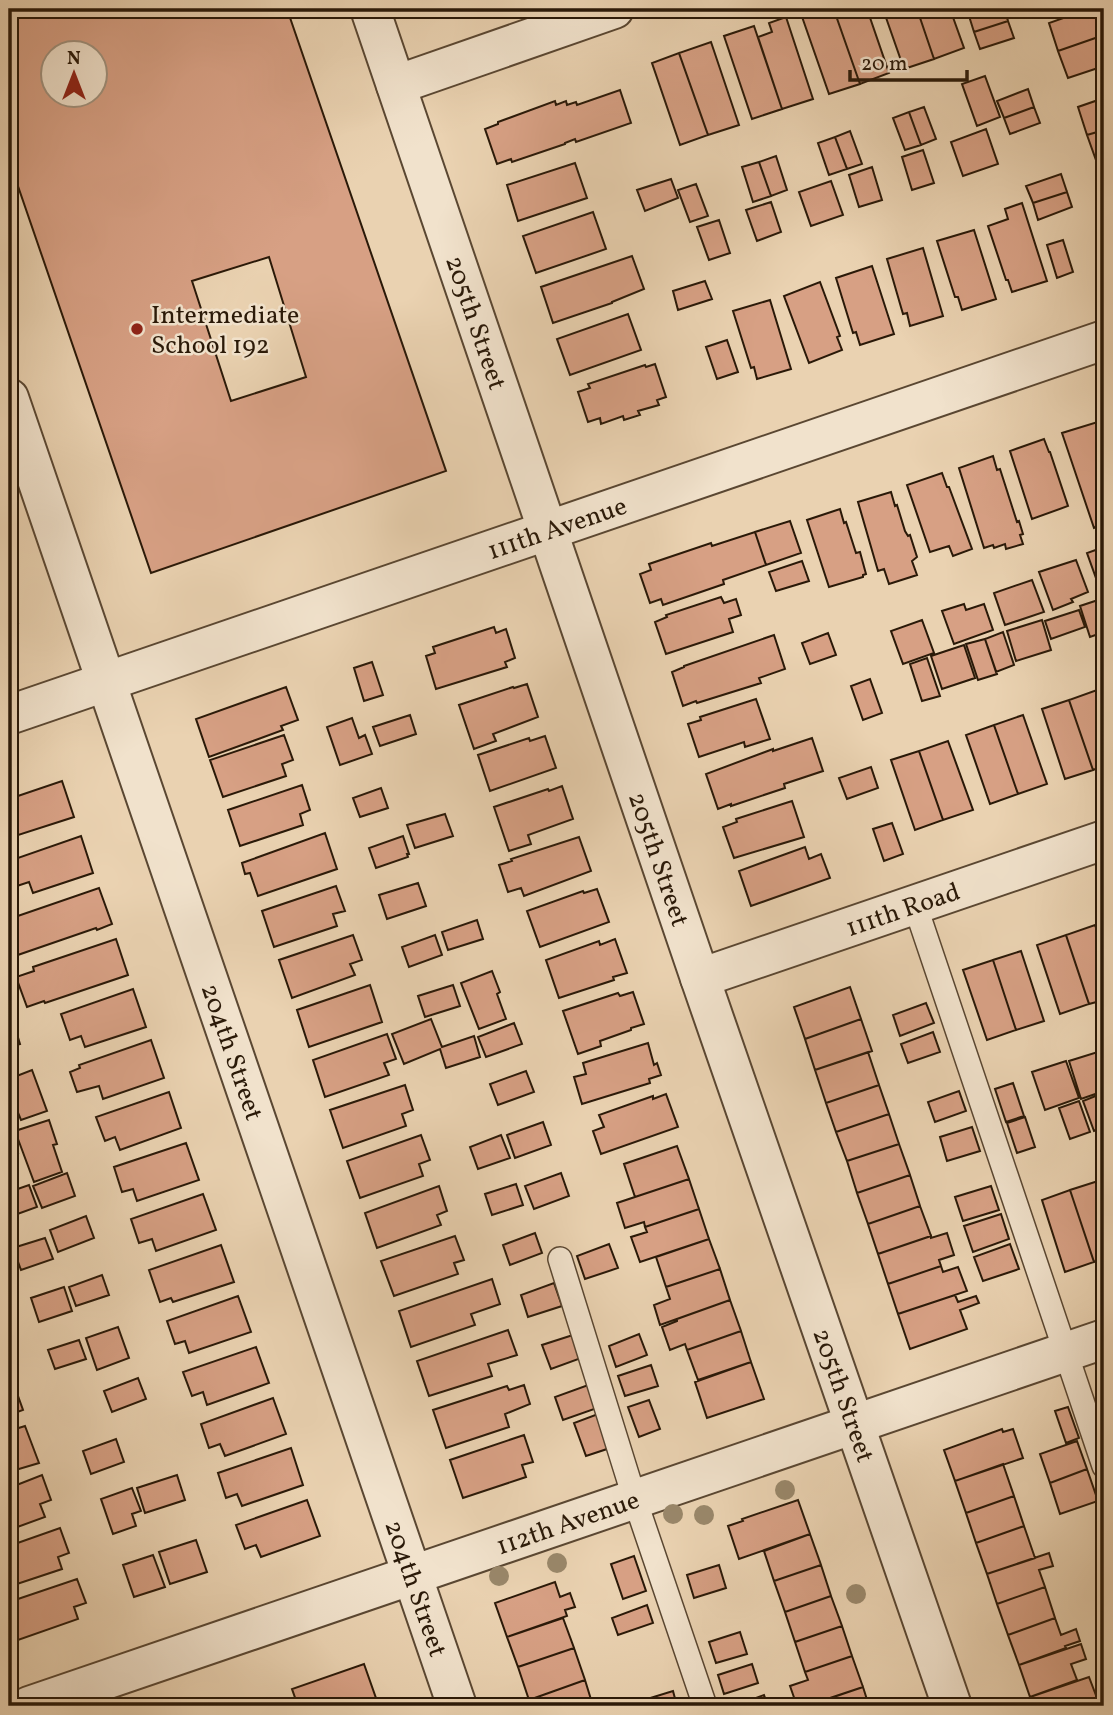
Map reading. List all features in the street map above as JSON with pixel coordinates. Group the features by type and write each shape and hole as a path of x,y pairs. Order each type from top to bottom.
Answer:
{"street":[{"name":"205th Street","path":"370,9 951,1706"},
{"path":"396,85 614,9"},
{"name":"111th Avenue","path":"9,715 1104,340"},
{"name":"204th Street","path":"9,398 457,1706"},
{"name":"111th Road","path":"700,978 1104,840"},
{"name":"112th Avenue","path":"29,1706 1104,1339"}],"lane":[{"path":"915,905 1104,1466"},
{"path":"560,1259 635,1500 705,1706"}],"building":[{"name":"Intermediate School 192","path":"9,9 287,9 446,471 151,573 9,160","holes":["269,257 306,377 231,401 192,281"]},
{"path":"817,9 819,15 834,10 860,84 829,94 800,11"},
{"path":"867,9 889,73 860,84 834,10"},
{"path":"883,9 917,9 934,59 904,69"},
{"path":"917,9 950,9 964,48 934,59"},
{"path":"991,9 1004,9 1008,21 974,32 969,16"},
{"path":"1089,9 1104,9 1104,35 1058,51 1049,23"},
{"path":"786,17 813,99 782,109 758,37 772,32 769,23"},
{"path":"1008,21 1014,38 980,49 974,32"},
{"path":"754,26 782,109 752,119 724,36"},
{"path":"1104,35 1104,66 1068,78 1058,51"},
{"path":"711,42 739,125 708,135 679,53"},
{"path":"679,53 708,135 680,145 652,63"},
{"path":"985,76 1000,117 977,126 962,84"},
{"path":"1028,89 1034,107 1004,118 997,101"},
{"path":"620,90 631,123 576,142 575,139 512,162 511,159 497,164 485,129 555,101 556,105 566,101 567,105 576,102 577,105"},
{"path":"1104,98 1104,130 1087,135 1078,107"},
{"path":"924,107 936,139 921,145 909,112"},
{"path":"1034,107 1040,123 1010,134 1004,118"},
{"path":"909,112 921,145 905,150 893,118"},
{"path":"986,129 998,164 963,176 951,142"},
{"path":"1104,130 1104,160 1097,163 1087,135"},
{"path":"850,131 862,164 847,169 835,137"},
{"path":"835,137 847,169 829,175 818,143"},
{"path":"923,150 934,183 912,190 902,157"},
{"path":"776,156 787,190 771,196 759,162"},
{"path":"759,162 771,196 753,202 742,167"},
{"path":"575,163 587,198 518,221 507,185"},
{"path":"872,167 882,200 859,207 849,175"},
{"path":"1061,174 1067,192 1033,203 1026,186"},
{"path":"671,179 678,198 645,211 637,190"},
{"path":"831,181 843,215 811,226 799,192"},
{"path":"696,184 708,216 690,222 678,190"},
{"path":"1067,192 1072,207 1038,220 1033,203"},
{"path":"771,202 781,232 757,241 746,210"},
{"path":"1022,203 1047,281 1012,292 988,226 1008,219 1005,209"},
{"path":"593,212 606,249 536,273 523,236"},
{"path":"719,220 730,253 709,260 697,227"},
{"path":"974,230 996,299 962,310 958,297 955,297 937,241"},
{"path":"1063,240 1073,272 1057,278 1047,245"},
{"path":"923,248 943,316 910,326 907,313 903,314 887,259"},
{"path":"632,256 644,289 553,323 541,287"},
{"path":"872,266 894,334 860,345 856,332 853,333 836,278"},
{"path":"705,281 712,299 678,310 673,291"},
{"path":"820,282 840,336 837,337 842,350 809,363 784,296"},
{"path":"770,300 791,369 757,379 733,311"},
{"path":"628,314 641,350 570,375 557,339"},
{"path":"727,340 738,372 717,379 706,347"},
{"path":"655,364 666,397 657,400 659,405 638,411 640,415 624,420 623,416 601,424 600,418 588,422 578,392 590,388 588,384"},
{"path":"1104,420 1104,524 1094,528 1062,433"},
{"path":"1044,439 1068,506 1032,519 1010,451"},
{"path":"993,456 1023,534 1020,535 1023,544 1006,549 1005,544 984,548 959,468"},
{"path":"942,473 972,549 953,556 949,546 930,552 907,485"},
{"path":"891,492 917,557 912,561 917,575 889,584 884,569 878,571 858,502"},
{"path":"840,509 856,553 860,552 866,574 829,587 807,520"},
{"path":"790,521 801,553 766,565 755,532"},
{"path":"755,532 766,565 723,580 724,584 663,605 661,599 650,603 640,574 651,570 649,564 711,543 712,546"},
{"path":"1104,547 1104,591 1101,592 1087,553"},
{"path":"1076,560 1088,592 1053,610 1039,572"},
{"path":"802,561 809,581 776,591 769,572"},
{"path":"1032,580 1044,612 1005,625 994,593"},
{"path":"9,594 18,623 9,626"},
{"path":"721,597 724,603 736,599 741,615 729,619 733,632 666,654 655,622 667,617 666,615"},
{"path":"1098,600 1104,617 1104,632 1090,637 1080,606"},
{"path":"964,604 966,610 984,604 993,630 954,644 942,611"},
{"path":"1079,610 1085,627 1051,639 1045,621"},
{"path":"922,620 934,653 903,664 891,631"},
{"path":"1042,620 1051,650 1016,661 1007,631"},
{"path":"494,627 496,633 506,629 515,658 505,662 507,667 436,689 426,656 435,653 433,647"},
{"path":"1003,632 1014,665 996,672 985,639"},
{"path":"828,633 836,655 810,664 802,643"},
{"path":"774,635 785,669 759,678 761,683 683,706 672,672"},
{"path":"985,639 997,674 978,680 966,644"},
{"path":"964,645 975,678 942,689 931,656"},
{"path":"927,658 940,696 922,701 910,664"},
{"path":"372,662 383,695 364,701 354,668"},
{"path":"870,679 882,713 863,720 851,686"},
{"path":"527,684 538,717 493,734 496,741 474,749 459,705"},
{"path":"286,687 298,720 281,726 283,730 209,757 196,719"},
{"path":"1097,690 1104,711 1104,766 1093,770 1069,700"},
{"path":"756,699 770,739 745,747 744,742 699,757 688,724 701,720 700,717"},
{"path":"1069,700 1093,770 1065,779 1042,709"},
{"path":"410,715 416,734 380,746 373,727"},
{"path":"1023,715 1047,784 1018,794 994,725"},
{"path":"352,718 359,738 365,735 372,754 340,765 327,727"},
{"path":"994,725 1018,794 990,804 966,735"},
{"path":"284,735 293,760 282,764 286,776 223,797 210,760"},
{"path":"545,736 556,768 490,791 478,755 529,738 530,741"},
{"path":"812,738 823,771 784,784 785,788 718,809 706,774 773,749"},
{"path":"948,741 973,810 943,820 919,751"},
{"path":"919,751 943,820 915,830 891,760"},
{"path":"871,767 878,788 847,799 839,778"},
{"path":"62,781 74,817 9,838 9,799"},
{"path":"302,785 310,810 300,814 303,825 240,846 228,810"},
{"path":"562,786 573,819 528,835 531,844 509,851 494,807"},
{"path":"381,788 388,808 360,817 353,798"},
{"path":"792,801 804,837 734,858 723,827 737,822 736,819"},
{"path":"445,814 453,836 415,848 407,825"},
{"path":"892,823 903,854 884,861 873,829"},
{"path":"325,833 337,869 258,896 250,873 245,874 242,863"},
{"path":"81,836 93,873 33,893 29,882 17,886 9,861"},
{"path":"403,836 408,857 376,868 369,848"},
{"path":"579,837 591,871 524,896 521,888 508,892 499,865"},
{"path":"805,847 809,859 821,854 830,878 751,906 739,871"},
{"path":"418,883 426,906 387,919 379,895"},
{"path":"336,886 345,911 333,914 337,926 274,947 262,911"},
{"path":"99,888 112,924 9,958 9,919"},
{"path":"597,889 609,922 540,947 527,911 583,891 584,893"},
{"path":"477,920 483,939 448,950 442,932"},
{"path":"1095,925 1104,951 1104,1000 1089,1004 1066,935"},
{"path":"353,935 362,960 350,964 355,975 292,998 279,960"},
{"path":"435,935 442,955 409,967 402,947"},
{"path":"1066,935 1089,1004 1060,1014 1037,945"},
{"path":"116,939 128,975 27,1007 16,977 34,971 33,967"},
{"path":"615,939 627,973 559,998 546,960 599,941 600,945"},
{"path":"1021,951 1044,1021 1016,1030 993,960"},
{"path":"993,960 1016,1030 987,1040 963,970"},
{"path":"492,971 506,1019 479,1029 461,983"},
{"path":"370,985 382,1022 309,1047 297,1010"},
{"path":"453,985 460,1006 425,1017 418,996"},
{"path":"850,987 861,1019 805,1039 794,1007"},
{"path":"133,989 146,1027 85,1047 81,1036 70,1040 61,1014"},
{"path":"633,992 644,1024 600,1041 601,1046 578,1054 563,1011 618,993 620,996"},
{"path":"926,1003 934,1023 900,1036 893,1015"},
{"path":"431,1019 442,1047 474,1036 480,1057 446,1068 440,1049 404,1064 392,1034"},
{"path":"861,1019 872,1051 815,1070 805,1039"},
{"path":"13,1021 20,1044 9,1047 9,1023"},
{"path":"514,1023 522,1044 486,1057 478,1037"},
{"path":"933,1032 940,1052 908,1063 901,1044"},
{"path":"387,1034 396,1059 384,1063 389,1075 325,1097 313,1060"},
{"path":"151,1040 164,1078 103,1099 99,1086 77,1092 70,1072 80,1068 79,1065"},
{"path":"648,1043 654,1065 657,1063 661,1075 649,1079 650,1083 582,1104 574,1077 586,1074 583,1063"},
{"path":"1104,1050 1104,1091 1081,1099 1069,1061"},
{"path":"868,1052 879,1085 826,1103 815,1070"},
{"path":"1066,1061 1079,1098 1045,1110 1032,1072"},
{"path":"32,1070 47,1111 21,1120 14,1103 9,1105 9,1079"},
{"path":"526,1071 534,1092 498,1105 490,1084"},
{"path":"1013,1083 1024,1116 1006,1122 995,1089"},
{"path":"405,1085 413,1110 402,1114 406,1126 343,1148 330,1110"},
{"path":"879,1085 889,1114 836,1132 826,1103"},
{"path":"959,1091 966,1111 935,1122 928,1102"},
{"path":"169,1092 181,1128 120,1150 115,1137 105,1141 96,1117"},
{"path":"1103,1093 1104,1127 1094,1131 1083,1101"},
{"path":"666,1094 678,1127 601,1154 593,1131 604,1127 599,1115"},
{"path":"1079,1101 1090,1132 1070,1139 1059,1108"},
{"path":"889,1114 899,1144 847,1161 836,1132"},
{"path":"1025,1117 1035,1147 1017,1153 1007,1123"},
{"path":"49,1120 57,1144 53,1145 62,1172 34,1182 15,1131"},
{"path":"543,1122 551,1145 515,1158 507,1135"},
{"path":"972,1127 980,1151 947,1161 940,1137"},
{"path":"9,1133 18,1153 9,1156"},
{"path":"421,1135 430,1160 419,1164 423,1176 360,1198 347,1161"},
{"path":"501,1135 510,1158 478,1169 470,1147"},
{"path":"186,1143 199,1180 137,1201 133,1189 122,1192 114,1167"},
{"path":"899,1144 910,1175 857,1193 847,1161"},
{"path":"677,1146 689,1179 635,1197 624,1164"},
{"path":"67,1173 75,1196 42,1208 33,1186"},
{"path":"561,1173 569,1196 534,1209 525,1186"},
{"path":"910,1175 920,1206 868,1224 857,1193"},
{"path":"689,1179 699,1209 645,1227 644,1222 625,1228 617,1203"},
{"path":"1098,1181 1104,1201 1104,1259 1094,1262 1070,1190"},
{"path":"516,1184 523,1205 492,1215 485,1194"},
{"path":"29,1185 37,1207 9,1217 9,1192"},
{"path":"439,1186 447,1211 437,1215 441,1225 377,1248 365,1213"},
{"path":"991,1186 999,1210 963,1221 955,1197"},
{"path":"1070,1190 1094,1262 1065,1272 1042,1200"},
{"path":"203,1194 216,1230 156,1251 152,1239 139,1243 131,1219"},
{"path":"920,1206 931,1236 878,1254 868,1224"},
{"path":"699,1209 709,1239 640,1262 631,1237 647,1232 645,1227"},
{"path":"1001,1214 1009,1239 973,1252 964,1226"},
{"path":"86,1216 94,1238 58,1252 50,1230"},
{"path":"535,1233 542,1253 510,1265 503,1245"},
{"path":"947,1233 954,1255 939,1260 941,1266 888,1284 878,1254"},
{"path":"455,1236 464,1260 454,1263 458,1274 394,1296 381,1261"},
{"path":"45,1238 53,1259 21,1270 13,1248"},
{"path":"709,1239 720,1269 666,1287 656,1257"},
{"path":"609,1244 618,1268 585,1279 577,1256"},
{"path":"1010,1244 1019,1269 983,1281 974,1257"},
{"path":"221,1245 234,1282 173,1302 171,1298 160,1302 149,1270"},
{"path":"941,1266 943,1272 958,1267 967,1291 898,1314 888,1284"},
{"path":"720,1269 730,1300 660,1325 654,1305 670,1299 666,1287"},
{"path":"102,1275 109,1295 76,1306 69,1287"},
{"path":"492,1279 500,1304 471,1314 475,1325 411,1347 399,1311"},
{"path":"554,1283 562,1306 528,1317 521,1295"},
{"path":"64,1287 72,1311 39,1322 31,1298"},
{"path":"955,1295 958,1302 976,1296 979,1303 960,1310 967,1329 910,1349 898,1314"},
{"path":"238,1296 251,1332 189,1353 185,1341 175,1344 167,1321"},
{"path":"730,1300 741,1331 687,1350 685,1344 670,1350 662,1327"},
{"path":"118,1327 129,1358 97,1370 86,1338"},
{"path":"508,1330 517,1355 488,1364 492,1376 429,1396 417,1361"},
{"path":"741,1331 751,1362 698,1380 687,1350"},
{"path":"576,1334 584,1357 551,1369 542,1345"},
{"path":"639,1334 647,1355 616,1367 609,1346"},
{"path":"79,1340 86,1359 55,1369 48,1350"},
{"path":"256,1347 269,1383 207,1405 203,1392 192,1396 183,1372"},
{"path":"751,1362 764,1399 707,1418 695,1382"},
{"path":"651,1365 658,1386 625,1396 618,1376"},
{"path":"138,1378 146,1399 112,1412 104,1391"},
{"path":"9,1379 23,1410 9,1415"},
{"path":"591,1384 600,1407 563,1420 555,1397"},
{"path":"524,1385 530,1404 505,1414 509,1427 446,1448 433,1410 507,1386 509,1390"},
{"path":"273,1398 286,1434 225,1456 220,1444 209,1448 201,1424"},
{"path":"649,1400 660,1429 639,1437 628,1407"},
{"path":"1068,1407 1079,1438 1066,1443 1055,1411"},
{"path":"598,1414 610,1448 586,1456 574,1423"},
{"path":"25,1426 39,1463 9,1472 9,1431"},
{"path":"1002,1429 1003,1432 1013,1429 1023,1458 955,1481 944,1450"},
{"path":"524,1435 533,1462 522,1465 526,1477 463,1498 450,1460"},
{"path":"116,1439 124,1462 91,1474 83,1451"},
{"path":"1077,1441 1087,1469 1050,1483 1040,1454"},
{"path":"291,1448 303,1485 242,1506 237,1494 226,1498 218,1473"},
{"path":"1003,1464 1014,1496 966,1513 955,1481"},
{"path":"1087,1469 1098,1501 1060,1514 1050,1483"},
{"path":"42,1475 51,1500 40,1504 45,1517 9,1530 9,1488"},
{"path":"177,1475 185,1500 145,1513 137,1488"},
{"path":"132,1488 141,1511 132,1514 136,1526 113,1534 101,1499"},
{"path":"1014,1496 1024,1526 976,1543 966,1513"},
{"path":"307,1500 320,1536 261,1557 256,1545 245,1549 236,1525"},
{"path":"798,1500 810,1534 739,1559 728,1526"},
{"path":"1024,1526 1035,1558 987,1574 976,1543"},
{"path":"60,1528 69,1553 58,1557 62,1569 14,1585 13,1582 9,1583 9,1546"},
{"path":"810,1534 821,1565 774,1581 764,1551"},
{"path":"196,1540 207,1572 170,1584 159,1552"},
{"path":"1049,1553 1053,1566 1039,1570 1045,1587 997,1604 987,1574"},
{"path":"153,1555 165,1587 134,1597 123,1565"},
{"path":"634,1556 646,1591 623,1599 611,1564"},
{"path":"719,1565 726,1588 694,1598 687,1575"},
{"path":"821,1565 831,1596 785,1612 774,1581"},
{"path":"77,1579 86,1603 74,1607 78,1619 18,1640 9,1612 9,1602"},
{"path":"555,1582 560,1597 570,1593 575,1607 565,1610 567,1616 507,1637 495,1603"},
{"path":"1045,1587 1055,1618 1008,1635 997,1604"},
{"path":"831,1596 842,1626 795,1642 785,1612"},
{"path":"647,1605 653,1623 618,1635 612,1618"},
{"path":"563,1618 574,1648 518,1667 507,1637"},
{"path":"1055,1618 1061,1635 1076,1629 1080,1641 1019,1665 1008,1635"},
{"path":"842,1626 852,1656 805,1672 795,1642"},
{"path":"740,1632 747,1654 716,1663 709,1642"},
{"path":"1081,1644 1086,1659 1071,1664 1077,1680 1030,1697 1019,1665"},
{"path":"574,1648 585,1680 529,1700 518,1667"},
{"path":"852,1656 863,1687 806,1706 797,1706 790,1686 808,1680 805,1672"},
{"path":"364,1664 377,1701 363,1706 298,1706 292,1689"},
{"path":"752,1664 758,1683 724,1694 718,1675"},
{"path":"1089,1677 1100,1706 1033,1706 1030,1697"},
{"path":"585,1680 593,1706 531,1706 529,1700"},
{"path":"863,1687 869,1706 817,1706 816,1703"},
{"path":"673,1691 677,1706 634,1706 634,1703"},
{"path":"764,1695 768,1706 734,1706"}],"place":[{"name":"Intermediate School 192","path":"137,329"}]}
